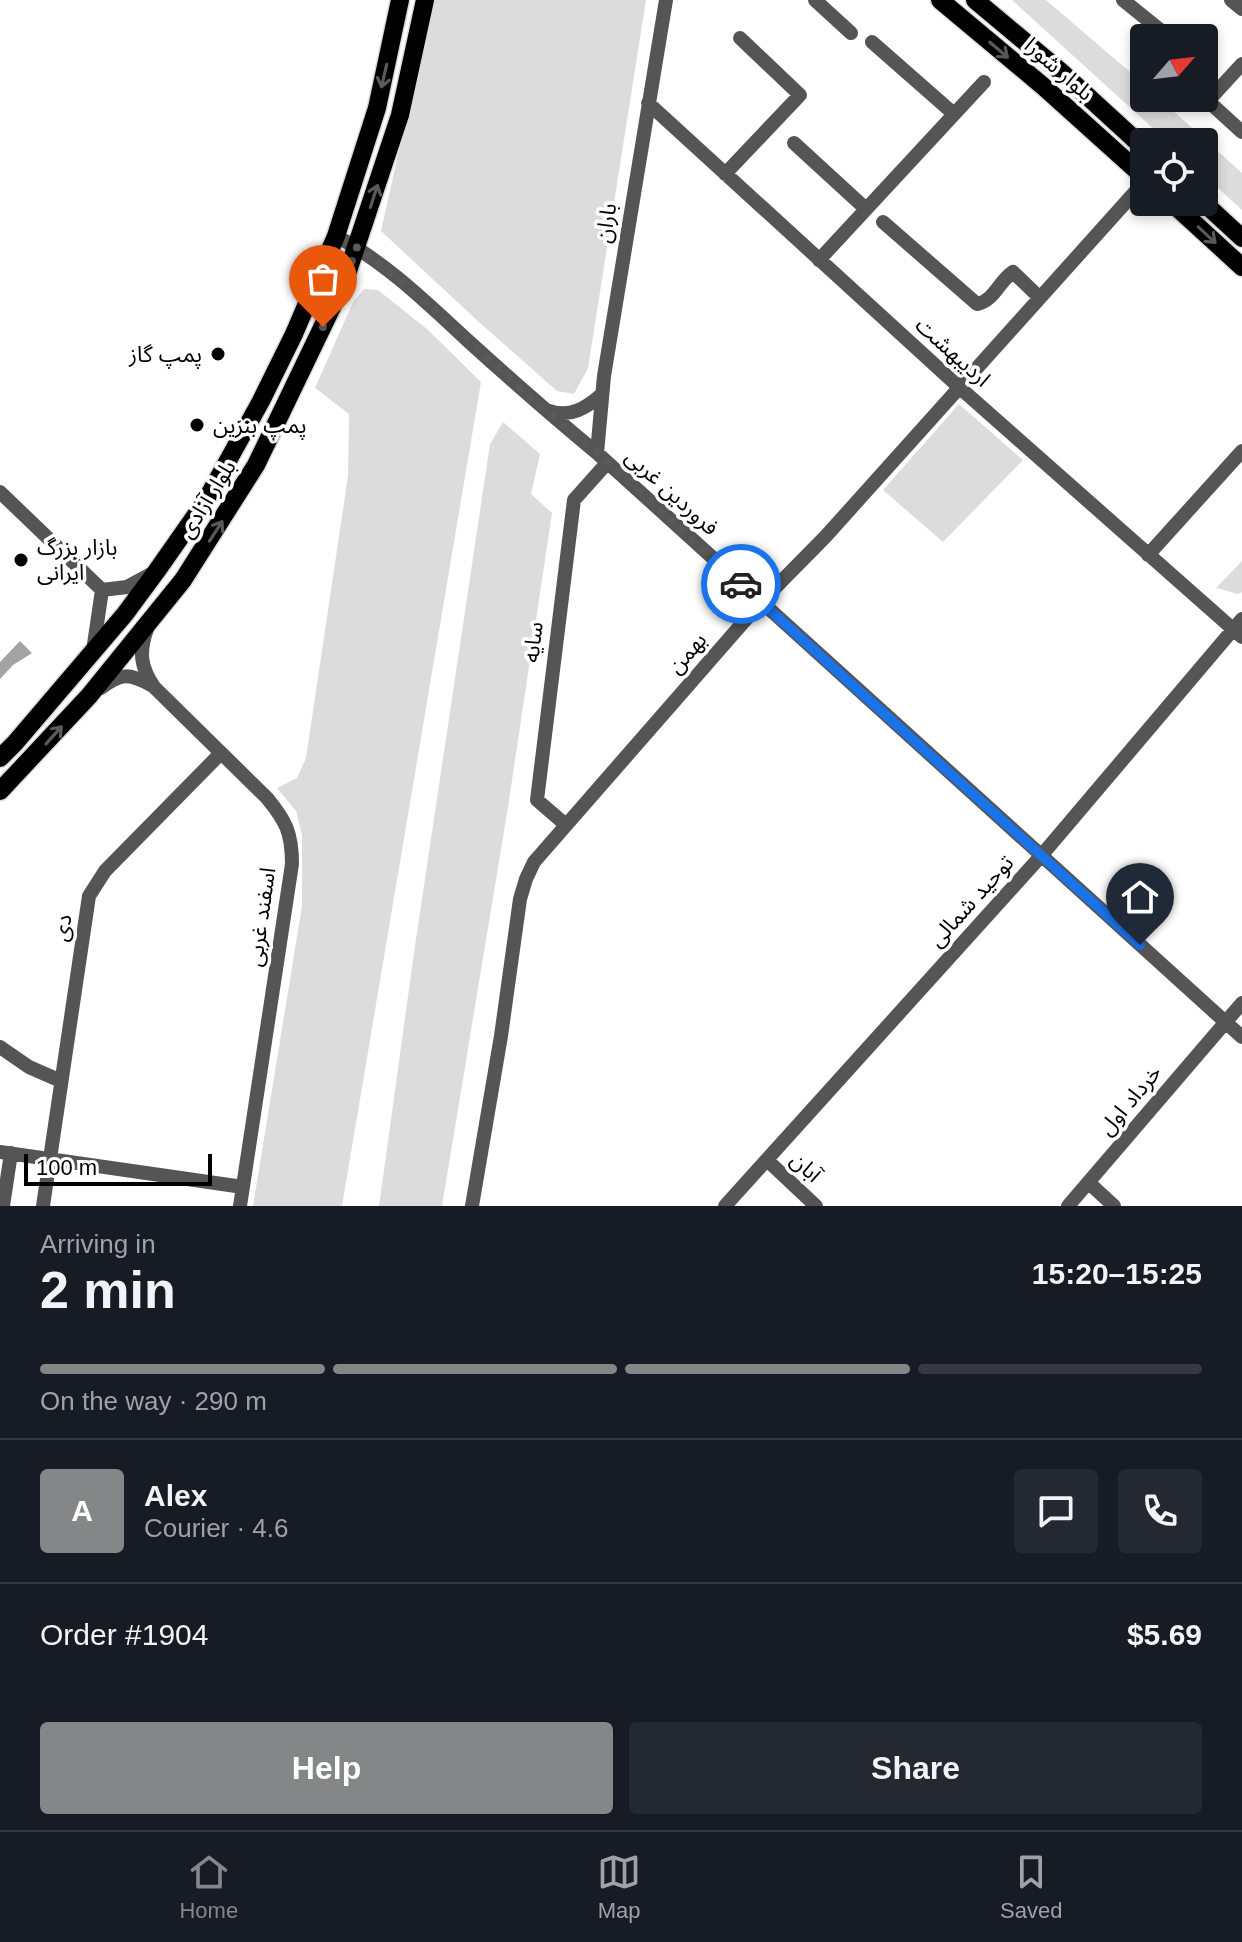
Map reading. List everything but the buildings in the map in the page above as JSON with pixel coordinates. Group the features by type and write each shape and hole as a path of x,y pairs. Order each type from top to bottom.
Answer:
{"main road":[{"name":"بلوار آزادی","path":"0,758 125,614 156,572 205,502 261,401 294,334 338,229 377,108 400,0"},
{"name":"بلوار آزادی","path":"0,791 89,696 183,580 256,465 339,294 400,115 425,0"},
{"name":"بلوار شورا","path":"940,0 1044,87 1130,167"},
{"name":"بلوار شورا","path":"975,0 1130,135"},
{"path":"1186,216 1242,267"},
{"path":"1218,216 1242,238"},
{"path":"328,255 345,255 356,247 354,232 346,228 338,229"}],"street":[{"name":"باران","path":"602,458 601,395 666,0"},
{"path":"815,0 851,33"},
{"path":"1123,0 1153,24"},
{"path":"1231,0 1242,9"},
{"path":"725,174 800,95 740,38"},
{"path":"872,42 954,114"},
{"path":"1242,64 1208,101 1242,132"},
{"path":"819,260 984,82"},
{"name":"اردیبهشت","path":"648,103 1148,555 1239,628"},
{"path":"794,143 866,209"},
{"name":"بهمن","path":"472,1206 520,899 534,862 761,602 826,536 1130,196"},
{"path":"883,222 977,304 987,301 1013,272 1040,298"},
{"name":"فروردین غربی","path":"356,247 394,275 602,458 1242,1037"},
{"path":"539,405 560,414 569,413 590,405 601,395"},
{"path":"1148,555 1242,451"},
{"name":"سایه","path":"566,825 537,800 543,737 574,500 602,458"},
{"path":"0,492 102,590"},
{"path":"102,590 127,587 156,572"},
{"path":"93,651 102,590"},
{"path":"149,621 142,660 154,687"},
{"name":"توحید شمالی","path":"725,1206 1041,856 1239,628"},
{"path":"89,696 119,677 136,676 154,687"},
{"name":"اسفند غربی","path":"154,687 267,798 279,812 290,834 292,864 240,1206"},
{"name":"دی","path":"43,1206 89,896 105,871 221,753"},
{"name":"خرداد اول","path":"1068,1206 1242,1003"},
{"path":"0,1047 29,1067 61,1081"},
{"path":"3,1206 6,1153 243,1187"},
{"name":"آبان","path":"767,1160 816,1206"},
{"path":"1089,1183 1114,1206"}],"shaded area":[{"path":"432,0 646,0 588,368 574,394 557,391 381,231"},
{"path":"1012,0 1046,0 1130,72 1130,107"},
{"path":"1135,112 1174,112 1192,128 1153,128"},
{"path":"1218,151 1242,173 1242,210 1218,188"},
{"path":"364,289 378,290 427,329 481,382 342,1206 253,1206 302,906 302,835 296,811 277,788 297,778 306,758 348,476 349,414 315,388 353,302"},
{"path":"959,404 1023,460 943,542 883,490"},
{"path":"503,422 540,454 531,494 552,513 508,807 442,1206 379,1206 490,444"},
{"path":"1242,561 1242,592 1238,594 1216,588"},
{"path":"20,641 32,653 13,665 0,679 0,662"}],"way so far":[{"path":"323,327 357,247 436,311 741,584"}],"place":[{"name":"پمپ گاز","path":"218,354"},
{"name":"پمپ بنزين","path":"197,425"},
{"name":"بازار بزرگ ایرانی","path":"21,560"}],"route":[{"path":"741,584 1140,945"}]}
